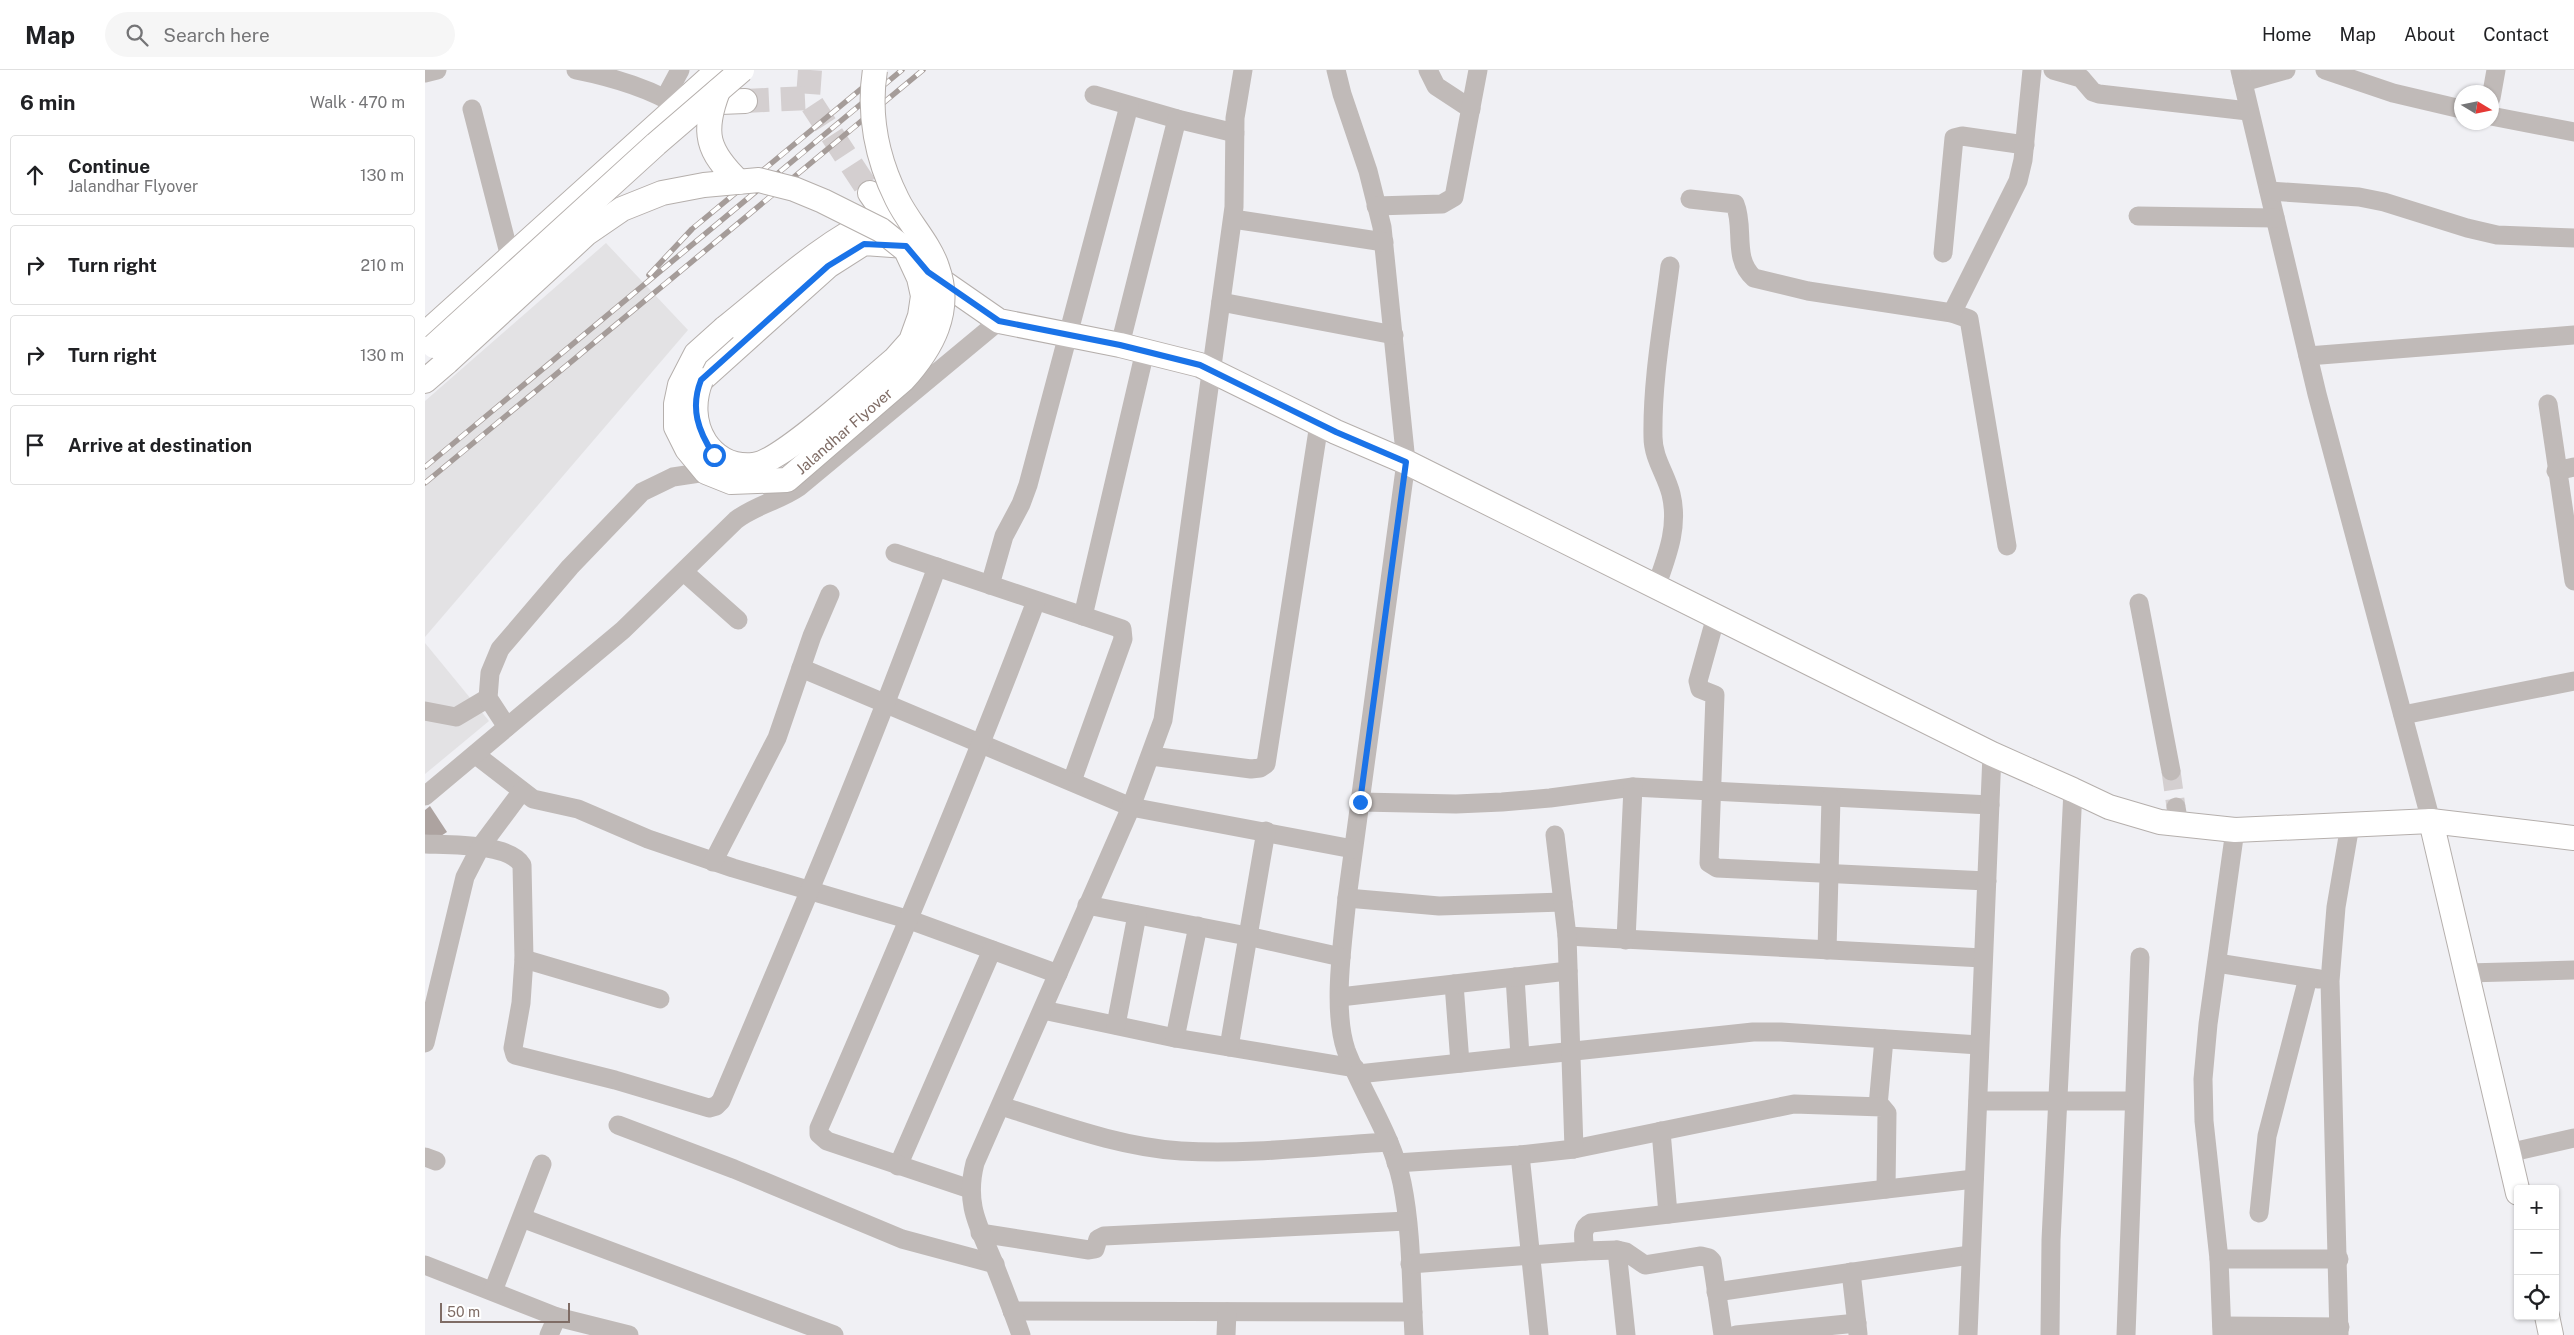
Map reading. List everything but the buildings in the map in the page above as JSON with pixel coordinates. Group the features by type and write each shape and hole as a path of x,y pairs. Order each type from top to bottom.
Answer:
{"main road":[{"name":"Jalandhar Flyover","path":"425,381 433,349 656,144 718,80 742,70"},
{"name":"Jalandhar Flyover","path":"875,70 872,88 876,141 896,198 937,266 944,293 942,318 935,335 920,361 903,380 787,480 731,482 706,472 687,449 676,428 676,404 680,385 696,354 725,328 823,249 852,230 884,215"},
{"path":"433,349 510,258 675,102 718,80"},
{"path":"718,80 709,116 709,142 723,166 739,182"},
{"path":"675,102 745,100"},
{"name":"Jalandhar Flyover","path":"433,349 587,233 622,209 662,193 704,185 759,180 793,189 881,230 906,250 919,278 923,296 920,316 911,341 895,359 779,456 754,466 728,462 714,455 703,438 695,413 695,394 701,380 828,266 864,244 906,246"},
{"path":"870,193 906,246 928,272 999,321 1120,345 1211,370 1319,424 1406,462 1992,754 2109,807 2160,822 2177,816 2235,830 2431,821 2574,838"},
{"path":"2431,821 2516,1185"},
{"path":"2548,1320 2551,1335"}],"street":[{"path":"425,73 437,70"},
{"path":"576,70 624,82 675,102 679,70"},
{"path":"1021,1335 995,1264 980,1233 970,1190 975,1163 1131,807 1163,720 1233,219 1236,105 1243,70"},
{"path":"1336,70 1376,206 1384,242 1406,462 1347,898 1341,957 1340,997 1342,1032 1357,1071 1389,1142 1402,1183 1407,1221 1414,1335"},
{"path":"1428,70 1435,86 1471,109"},
{"path":"1376,206 1442,204 1449,202 1455,197 1478,70"},
{"path":"1952,313 2018,181 2025,145 2032,70"},
{"path":"2053,70 2081,78 2093,92 2099,94 2248,110"},
{"path":"2286,70 2241,76 2308,356 2431,821"},
{"path":"2325,70 2393,93 2454,107"},
{"path":"2493,85 2496,70"},
{"path":"1094,95 1177,119 1235,132"},
{"path":"990,585 1004,536 1028,485 1129,106"},
{"path":"472,109 510,258"},
{"path":"2499,118 2574,132"},
{"path":"1120,345 1177,119"},
{"path":"1943,253 1954,138 1962,136 2025,145"},
{"path":"2269,191 2359,198 2384,202 2467,228 2497,235 2574,238"},
{"path":"1690,199 1735,204 1742,262 1747,272 1754,278 1809,291 1952,313 1964,316 1969,320 1972,325 2007,546"},
{"path":"2138,216 2275,218"},
{"path":"1233,219 1384,242"},
{"path":"1656,587 1671,544 1674,527 1671,493 1655,456 1653,438 1653,413 1670,266"},
{"path":"1221,302 1394,335"},
{"path":"425,796 623,630 736,520 744,514 782,498 799,487 999,321"},
{"path":"2308,356 2574,335"},
{"path":"1083,616 1145,351"},
{"path":"2548,404 2565,469 2574,581"},
{"path":"1151,756 1251,769 1260,768 1266,764 1319,424"},
{"path":"507,727 488,698 490,673 501,649 571,567 642,492 673,477 706,472"},
{"path":"895,553 1117,627 1124,633 1072,781"},
{"path":"425,844 481,846 516,858 522,865 524,959 521,1003 513,1048 515,1055 615,1080 709,1108 716,1106 721,1101 811,891 887,703 937,567"},
{"path":"684,572 738,620"},
{"path":"713,862 777,738 801,668 830,594"},
{"path":"970,1190 827,1141 819,1134 819,1128 910,920 983,744 1037,601"},
{"path":"2139,603 2171,771"},
{"path":"1716,616 1698,681 1700,689 1715,695 1708,858 1712,866 1987,881"},
{"path":"801,668 1131,807 1266,831 1353,849"},
{"path":"2403,715 2574,680"},
{"path":"425,711 456,717 488,698"},
{"path":"1968,1335 1992,754"},
{"path":"476,755 522,791 542,802 578,809 648,839 713,862 910,920 1058,974"},
{"path":"1360,802 1456,804 1502,802 1633,786 1990,805"},
{"path":"1626,940 1633,786"},
{"path":"2050,1335 2051,1240 2073,790"},
{"path":"425,1043 457,903 465,877 481,846 522,791"},
{"path":"1827,950 1831,798"},
{"path":"2235,830 2203,1079 2204,1121 2219,1259 2222,1330 2340,1331 2330,981 2335,916 2350,825"},
{"path":"1229,1047 1266,831"},
{"path":"1555,835 1567,936 1574,1149"},
{"path":"1347,898 1439,906 1563,902"},
{"path":"1087,905 1199,926 1341,957"},
{"path":"1116,1025 1137,915"},
{"path":"1175,1038 1199,926"},
{"path":"1567,936 1983,958"},
{"path":"898,1166 992,950"},
{"path":"2126,1335 2133,1101 2140,956"},
{"path":"524,959 660,999"},
{"path":"2217,963 2330,981"},
{"path":"2467,973 2574,970"},
{"path":"1340,997 1568,971"},
{"path":"1515,977 1520,1056"},
{"path":"2259,1213 2267,1136 2308,978"},
{"path":"1454,984 1460,1063"},
{"path":"1043,1010 1175,1038 1357,1071 1460,1063 1753,1032 1979,1045"},
{"path":"1878,1106 1883,1039"},
{"path":"1978,1101 2133,1101"},
{"path":"1396,1163 1520,1155 1574,1149 1794,1104 1878,1106 1885,1107 1887,1113 1886,1189"},
{"path":"1001,1106 1097,1136 1180,1151 1270,1150 1389,1142"},
{"path":"618,1125 734,1169 902,1239 995,1264"},
{"path":"1661,1131 1668,1214"},
{"path":"2508,1153 2574,1138"},
{"path":"1520,1155 1539,1335"},
{"path":"493,1291 541,1164"},
{"path":"1585,1251 1583,1231 1587,1224 1973,1180"},
{"path":"522,1218 834,1335"},
{"path":"980,1233 1089,1250 1095,1249 1098,1239 1104,1236 1407,1221"},
{"path":"1410,1264 1617,1250 1626,1252 1645,1264 1701,1256 1712,1261 1723,1335"},
{"path":"1617,1250 1626,1335"},
{"path":"1717,1292 1970,1255"},
{"path":"2219,1259 2339,1259"},
{"path":"425,1265 557,1317 583,1330 629,1335"},
{"path":"1743,1335 1857,1329 1851,1272"},
{"path":"1012,1311 1413,1312"},
{"path":"1226,1335 1227,1312"},
{"path":"549,1335 557,1317"}],"shaded area":[{"path":"606,243 688,330 425,637 425,401"},
{"path":"425,643 489,721 425,774"}],"tunnel":[{"path":"810,70 808,98 870,193"},
{"path":"745,101 808,98"},
{"path":"2171,771 2176,807"}],"railway":[{"path":"649,275 692,229 884,70"},
{"path":"425,467 902,70"},
{"path":"425,483 923,70"}],"route":[{"path":"714,455 703,438 695,413 695,394 701,380 828,266 864,244 906,246 928,272 999,321 1120,345 1200,365 1336,432 1406,462 1360,802"}]}
